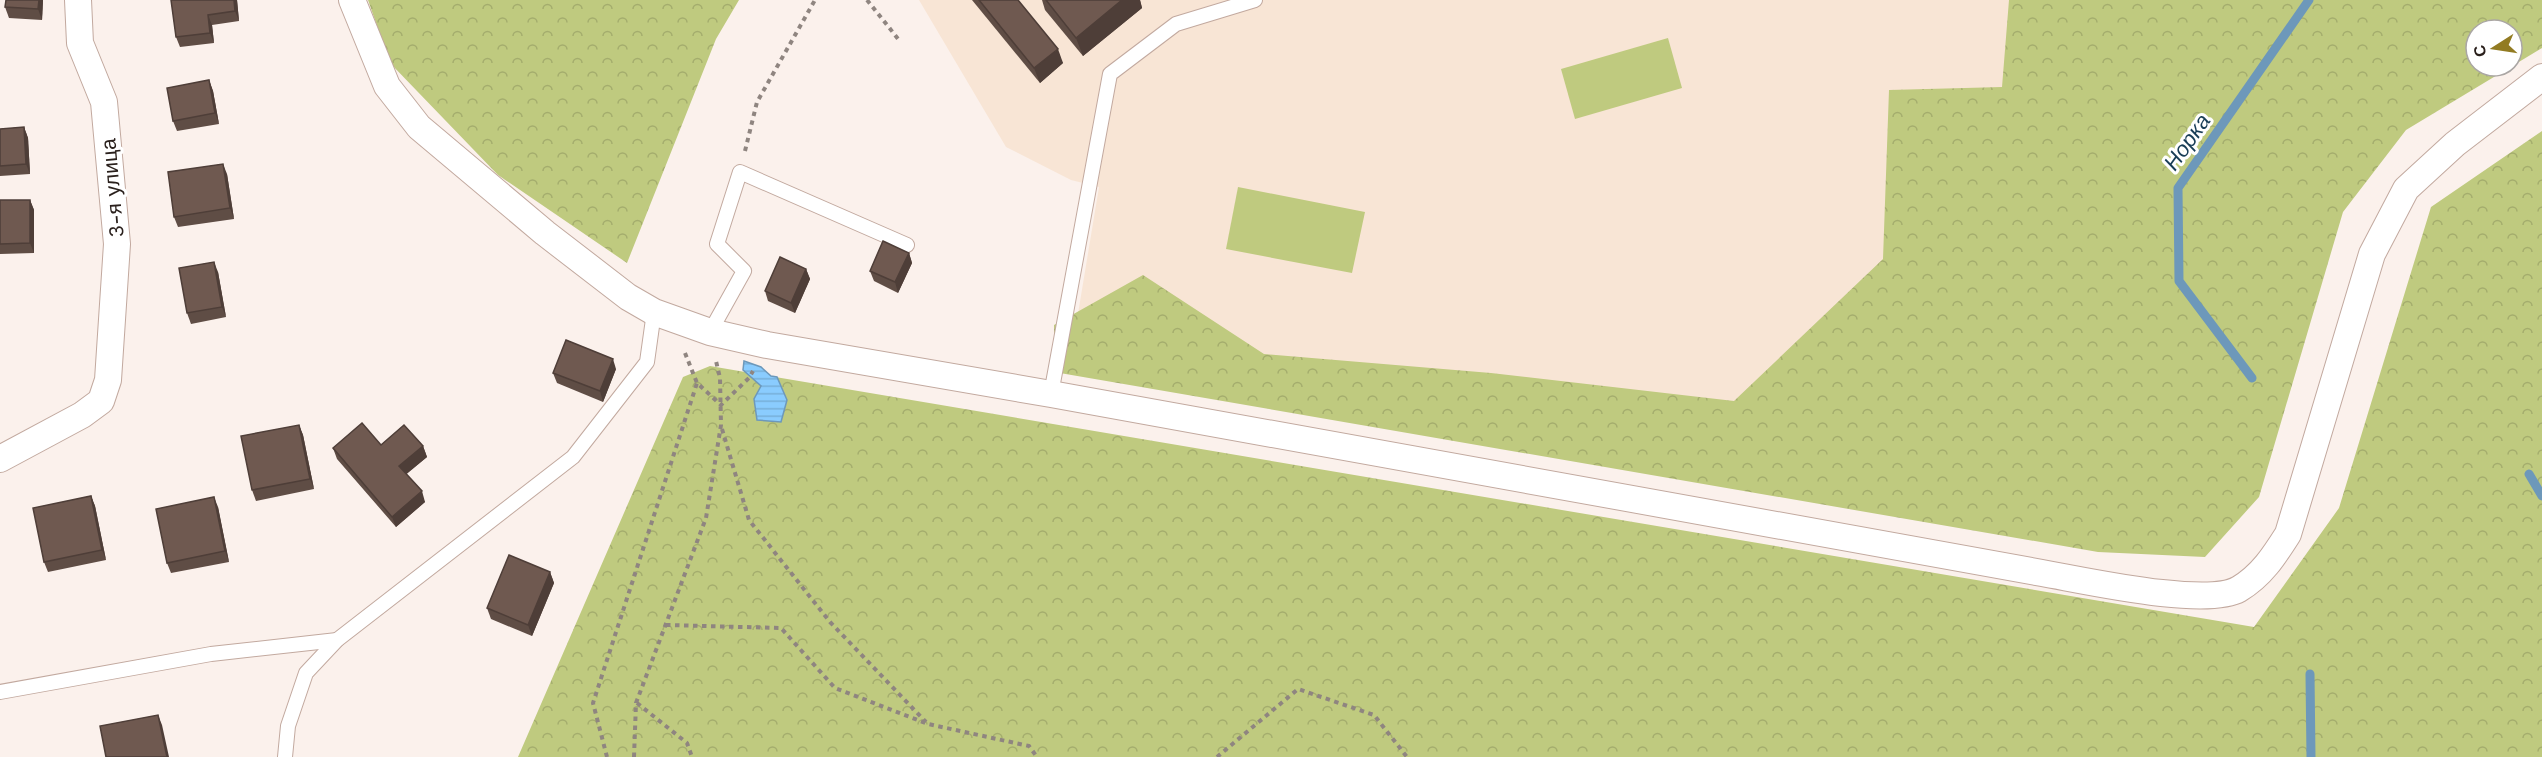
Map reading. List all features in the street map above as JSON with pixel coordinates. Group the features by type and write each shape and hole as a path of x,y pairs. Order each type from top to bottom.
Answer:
{"street":[{"name":"3-я улица","path":"0,459 82,415 101,401 108,380 117,244 104,102 80,43 78,0"},
{"path":"352,0 387,86 419,127 545,233 628,297 663,315 710,332 767,345 2156,592 2201,595 2237,590 2266,569 2288,534 2372,254 2406,189 2455,144 2542,77"}],"lane":[{"path":"1051,394 1110,74 1176,24 1255,0"},
{"path":"710,332 744,271 717,244 740,172 907,245"},
{"path":"285,757 288,726 306,673 337,640 573,457 646,362 663,315"},
{"path":"0,692 211,654 337,640"}],"path":[{"path":"740,172 757,102 816,0"},
{"path":"867,0 899,40"},
{"path":"663,315 697,383 721,405"},
{"path":"634,757 636,703 706,518 721,425 720,378 710,332"},
{"path":"721,405 749,378"},
{"path":"607,757 593,703 697,383"},
{"path":"721,425 749,520 830,622 928,724"},
{"path":"666,625 781,628 835,688 928,724 1029,746 1036,757"},
{"path":"1217,757 1298,688 1374,715 1407,757"},
{"path":"636,703 687,743 692,757"}],"shaded area":[{"path":"919,0 2099,0 1764,476 1069,368 1099,187 1071,180 1006,147"}],"green space":[{"path":"368,0 739,0 716,39 627,263 498,175 390,63"},
{"path":"2009,0 2542,0 2542,48 2524,59 2524,18 2464,18 2464,78 2492,78 2406,130 2343,212 2259,497 2205,557 2098,552 1054,372 1054,325 1143,275 1264,354 1491,373 1734,401 1883,259 1889,90 2002,87"},
{"path":"1668,38 1682,88 1575,119 1561,69"},
{"path":"2542,131 2542,757 518,757 683,377 710,366 2254,627 2339,508 2431,207"},
{"path":"1238,187 1365,212 1352,273 1226,249"}],"water":[{"path":"744,361 761,367 771,376 777,377 787,400 781,422 757,420 754,399 761,386 743,370"}],"building":[{"path":"6,0 39,0 38,9 5,7"},
{"path":"171,0 234,0 235,11 208,15 210,33 176,37"},
{"path":"979,0 1018,0 1058,49 1034,68"},
{"path":"1046,0 1122,0 1076,38"},
{"path":"209,80 215,113 173,121 167,88"},
{"path":"24,127 26,164 0,166 0,129"},
{"path":"223,164 230,208 174,217 168,172"},
{"path":"0,200 30,200 30,243 0,244"},
{"path":"883,241 909,253 895,282 870,271"},
{"path":"780,257 806,269 791,303 765,291"},
{"path":"214,262 222,307 187,313 179,268"},
{"path":"566,340 613,359 600,391 553,373"},
{"path":"362,423 381,445 404,425 423,446 399,466 422,491 392,517 333,448"},
{"path":"299,425 310,479 252,490 241,436"},
{"path":"91,496 102,550 44,562 33,508"},
{"path":"214,497 225,551 167,563 156,509"},
{"path":"509,555 550,572 528,625 487,608"},
{"path":"158,715 167,757 106,757 100,726"}],"waterway":[{"name":"Норка","path":"2252,378 2179,281 2178,188 2309,0"},
{"path":"2529,474 2542,496"},
{"name":"Норка","path":"2310,674 2311,757"}]}
